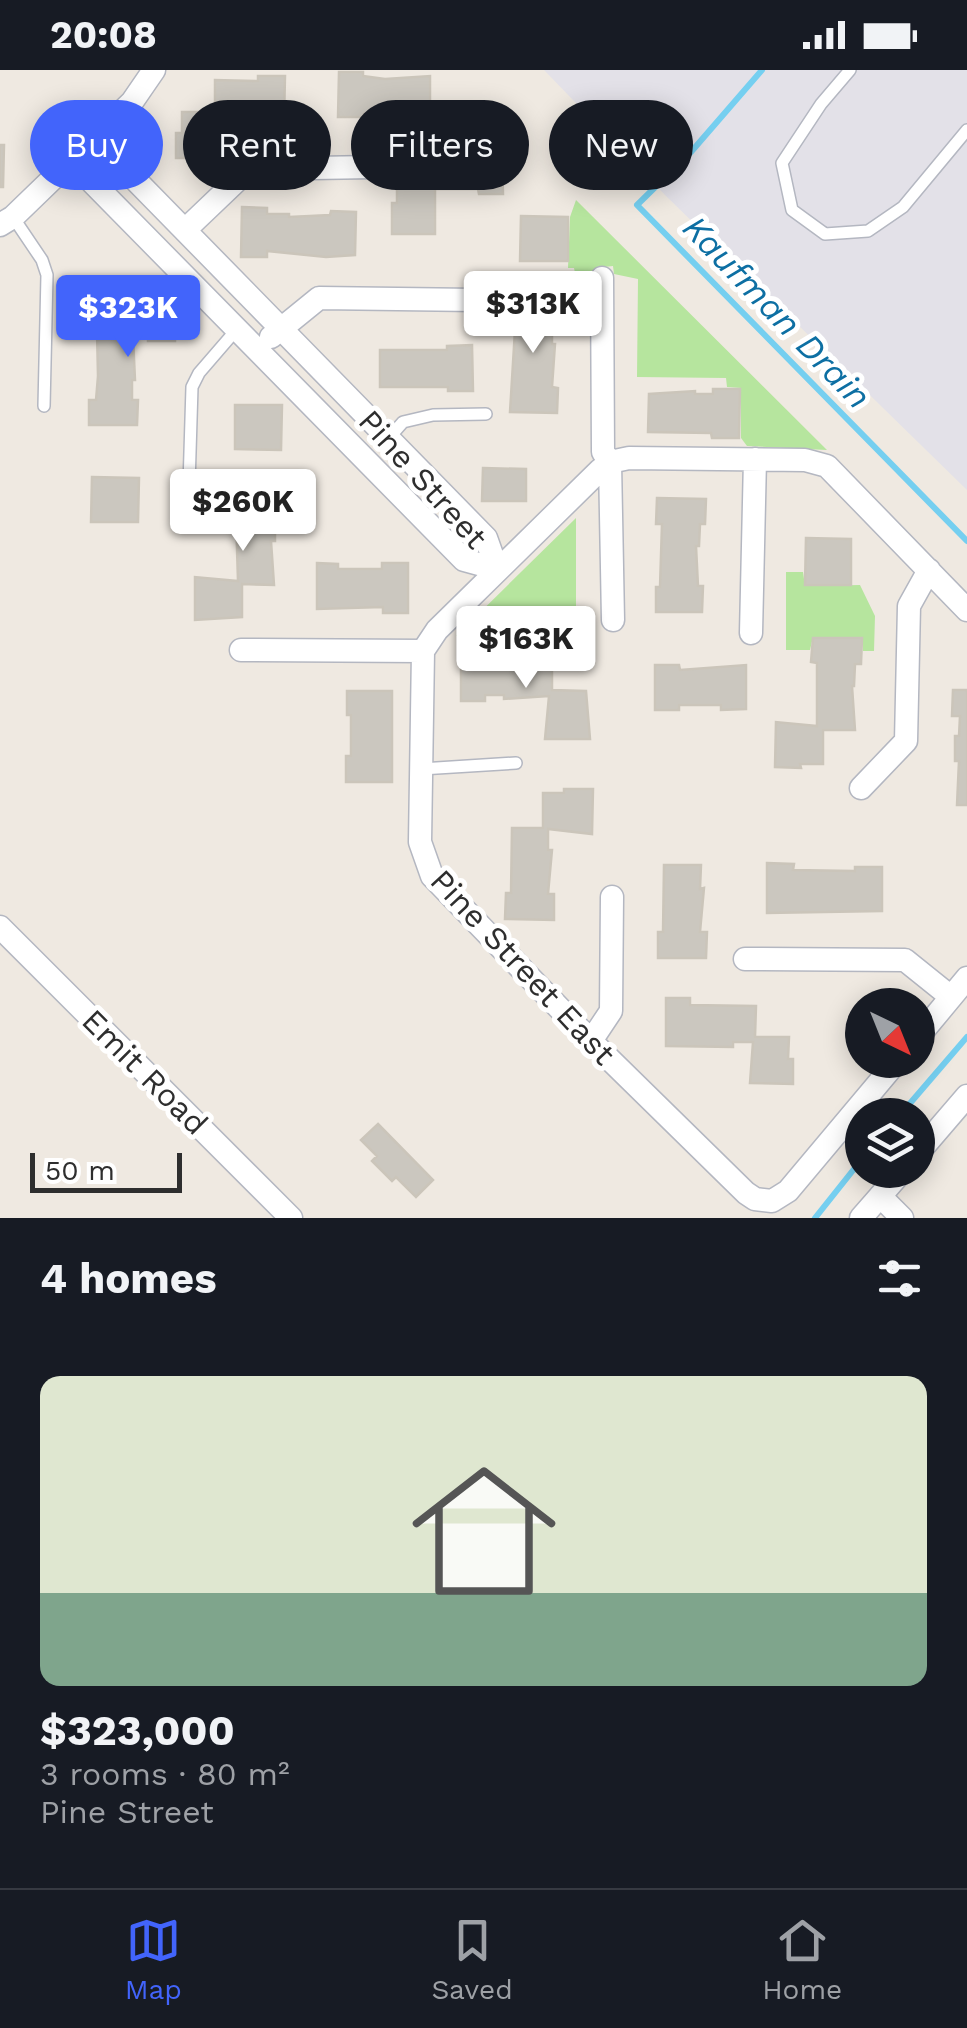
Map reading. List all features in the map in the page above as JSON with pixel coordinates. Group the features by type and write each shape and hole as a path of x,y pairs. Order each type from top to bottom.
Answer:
{"street":[{"path":"133,100 154,70"},
{"path":"185,230 249,169 351,167"},
{"path":"7,221 40,190"},
{"name":"Pine Street","path":"100,190 464,560 497,570"},
{"name":"Pine Street","path":"146,190 486,538 497,570"},
{"path":"187,279 210,256"},
{"path":"602,278 603,452 610,462 612,620"},
{"path":"258,350 319,298 476,300"},
{"path":"241,650 423,652 437,630 610,462 629,458 804,460 827,466 967,610"},
{"path":"751,632 755,459"},
{"path":"386,480 409,460"},
{"path":"861,788 906,741 910,606 929,570"},
{"name":"Pine Street East","path":"423,652 420,842 432,876 746,1193 755,1199 772,1201 788,1191 883,1078"},
{"path":"592,1041 610,1011 612,897"},
{"name":"Emit Road","path":"0,926 291,1218"},
{"path":"745,960 905,960 951,998"},
{"path":"935,1017 967,978"},
{"path":"935,1133 967,1096"},
{"path":"861,1218 887,1188"},
{"path":"880,1196 902,1218"}],"lane":[{"path":"850,70 821,104 782,163 792,210 825,234 868,231 903,207 967,130"},
{"path":"7,221 42,260 47,275 44,406"},
{"path":"188,518 192,387 198,373 237,330"},
{"path":"388,439 403,422 433,415 486,414"},
{"path":"420,769 516,763"}],"shaded area":[{"path":"544,70 967,70 967,490 660,190 693,190 693,100 573,100"}],"green space":[{"path":"576,200 827,450 747,446 741,438 741,388 727,387 726,378 637,377 638,279 614,274 613,266 604,267 602,273 575,273 574,268 568,268 570,217"},
{"path":"576,518 576,643 456,636"},
{"path":"786,572 803,572 805,586 860,585 875,616 874,651 863,651 863,638 813,637 810,650 786,650"}],"building":[{"path":"339,72 363,72 363,76 385,79 430,76 430,100 351,100 351,117 338,117"},
{"path":"258,76 285,76 284,100 215,100 215,80 258,81"},
{"path":"182,112 183,158 176,158 176,133 182,133"},
{"path":"0,145 4,145 3,187 0,187"},
{"path":"397,190 435,190 435,234 392,234 392,203 397,203"},
{"path":"478,190 503,190 503,194 479,194"},
{"path":"242,207 267,208 267,214 289,217 356,212 355,255 326,257 267,251 267,257 241,257"},
{"path":"521,216 568,217 568,261 520,261"},
{"path":"145,295 175,295 175,341 148,341 148,336 133,336 132,400 138,400 137,425 89,425 89,400 96,400 97,332 127,333 127,306 145,307"},
{"path":"512,298 556,299 552,387 558,388 557,413 510,412 515,330 511,330"},
{"path":"472,345 473,391 380,387 380,350 447,350 447,346"},
{"path":"713,389 740,389 739,438 712,438 711,433 648,432 649,394 713,394"},
{"path":"235,405 282,405 281,450 235,449"},
{"path":"483,468 526,469 526,501 482,501"},
{"path":"92,477 139,478 138,522 91,522"},
{"path":"230,489 282,490 281,519 275,519 275,541 271,541 274,585 242,584 242,617 195,620 195,577 238,581 236,517 230,517"},
{"path":"657,498 706,499 705,524 700,524 696,546 698,586 703,586 702,612 656,612 662,524 656,524"},
{"path":"806,538 851,539 851,585 805,585"},
{"path":"317,563 338,564 338,569 382,569 382,563 408,563 408,613 383,613 383,607 317,609"},
{"path":"813,638 862,638 861,664 855,664 852,686 855,730 823,730 823,764 775,767 776,722 817,726 817,663 811,662"},
{"path":"461,652 486,653 486,659 552,659 552,690 586,691 590,739 545,739 549,696 504,699 504,695 485,695 485,701 461,701"},
{"path":"655,665 679,665 680,670 746,665 746,709 679,705 679,710 655,710"},
{"path":"953,690 967,690 967,805 957,805 959,761 955,761 955,736 959,736 960,716 952,716"},
{"path":"347,691 392,691 392,782 346,782 346,756 351,756"},
{"path":"564,789 593,789 592,834 548,829 548,850 552,850 548,894 554,894 554,920 505,919 506,893 511,893 512,828 543,828 543,793 564,793"},
{"path":"767,863 794,864 793,870 855,871 855,867 882,867 882,911 767,913"},
{"path":"664,865 701,865 700,889 704,888 700,932 707,932 706,958 658,958 658,932 663,932"},
{"path":"666,998 690,998 690,1005 756,1006 755,1037 789,1037 793,1084 750,1083 753,1042 733,1042 733,1047 666,1046"},
{"path":"378,1124 433,1180 416,1197 372,1161 377,1156 361,1140"}],"waterway":[{"name":"Kaufman Drain","path":"762,70 691,152 637,205 967,541"},
{"name":"Kaufman Drain","path":"915,1098 967,1037"},
{"name":"Kaufman Drain","path":"815,1218 845,1180"}]}
